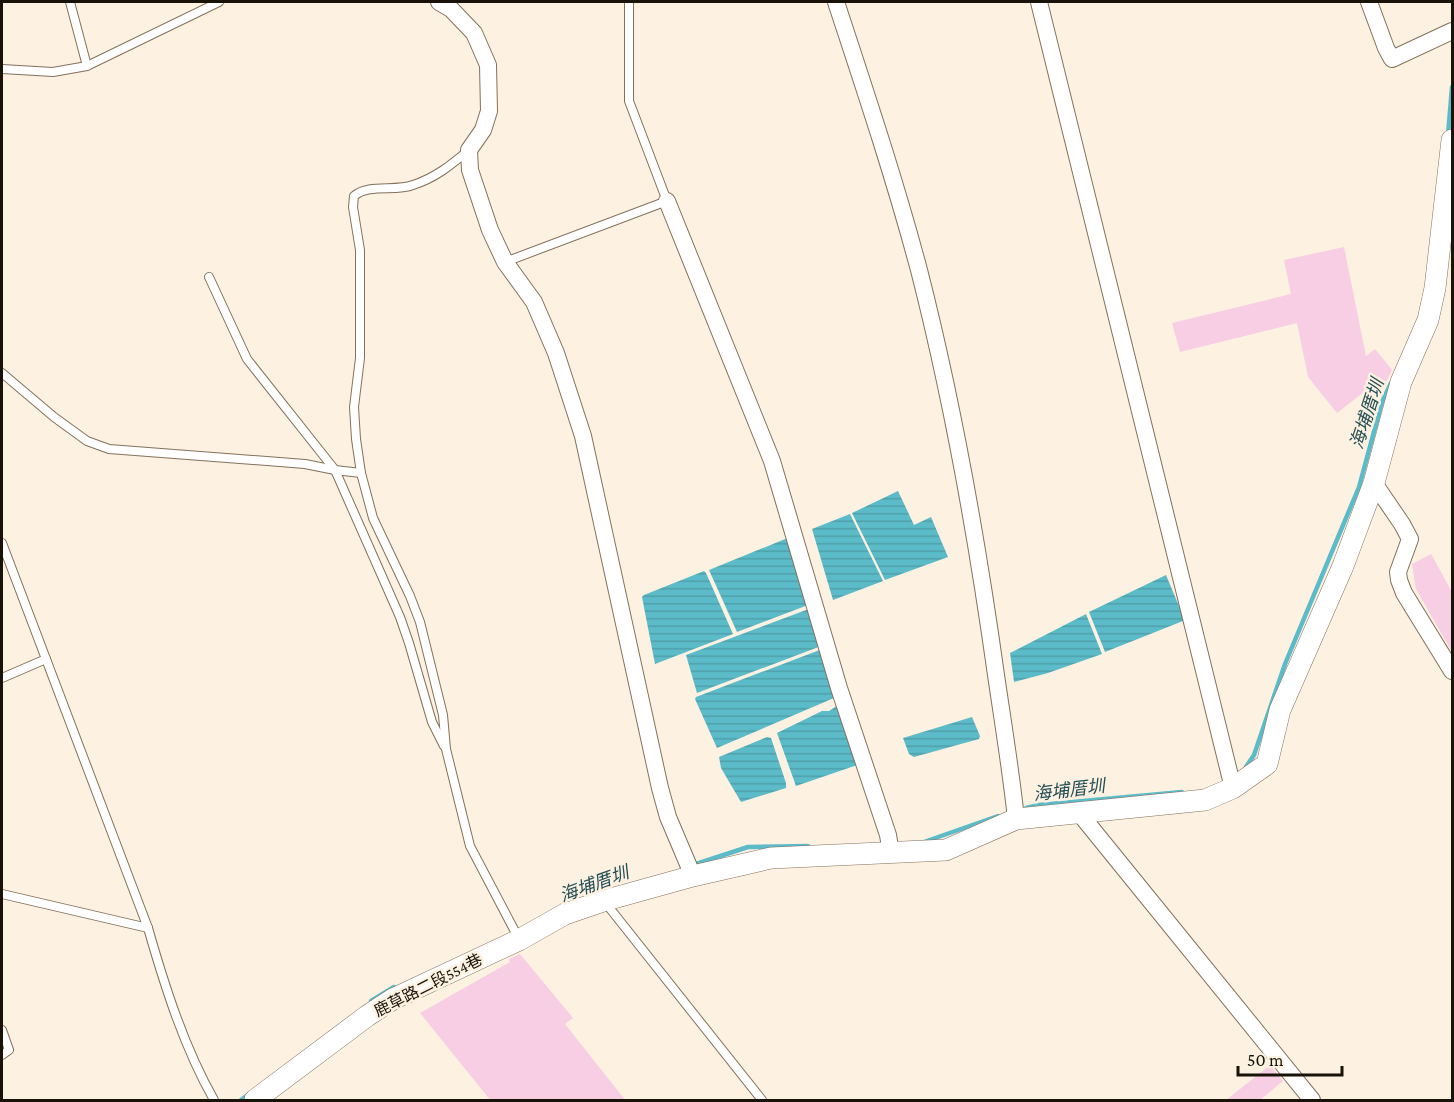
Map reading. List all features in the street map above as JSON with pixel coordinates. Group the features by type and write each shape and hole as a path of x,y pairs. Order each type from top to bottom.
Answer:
{"street":[{"path":"439,2 451,9 474,33 488,65 489,111 483,130 469,150 470,170 490,230 505,262 534,302 556,353 583,436 660,788 668,817 693,876"},
{"path":"836,2 872,111 919,269 938,353 960,454 986,602 1015,810"},
{"path":"1039,2 1233,788"},
{"path":"1369,2 1392,59 1452,30"},
{"name":"鹿草路二段554巷","path":"255,1101 393,999 519,940 565,914 603,901 693,876 771,858 890,844 946,850 1015,810 1080,814 1205,800 1233,788 1267,764 1281,710 1343,566 1374,483 1401,382 1428,320 1437,277 1452,140"},
{"path":"667,201 772,461 839,688 890,844"},
{"path":"1374,483 1410,539 1398,572 1404,592 1452,672"},
{"path":"1080,814 1312,1101"}],"lane":[{"path":"70,2 87,66"},
{"path":"2,69 53,72 87,66 219,2"},
{"path":"505,262 667,201 629,101 629,2"},
{"path":"469,150 437,176 411,186 366,190 354,196 353,207 360,249 360,358 354,407 356,439 361,473 374,518 420,622 443,715 446,749 470,846 519,940"},
{"path":"208,277 247,359 335,470 400,617 410,643 432,722 446,749"},
{"path":"2,373 54,417 87,441 109,449 305,464 361,473"},
{"path":"2,543 148,928 162,978 201,1078 214,1101"},
{"path":"2,678 46,659"},
{"path":"2,894 148,928"},
{"path":"603,901 762,1101"},
{"path":"2,1030 9,1050 2,1055"}],"water":[{"path":"898,491 914,525 931,517 948,557 885,580 852,513"},
{"path":"850,514 883,581 833,600 812,529"},
{"path":"795,535 816,602 737,632 709,570"},
{"path":"704,571 733,634 655,664 642,597"},
{"path":"1166,575 1184,618 1183,621 1105,652 1089,612"},
{"path":"814,607 829,643 697,693 686,655"},
{"path":"1086,614 1102,654 1014,682 1010,653"},
{"path":"830,646 834,698 717,748 696,697"},
{"path":"846,700 866,762 796,786 777,733 822,711 829,711"},
{"path":"972,717 980,736 979,739 914,757 909,754 903,738"},
{"path":"767,737 771,738 786,788 741,802 721,768 719,757"}],"building":[{"path":"1344,247 1366,356 1375,349 1392,370 1383,388 1378,381 1337,413 1308,377 1297,323 1180,352 1172,323 1291,294 1284,260"},
{"path":"1431,554 1452,592 1452,652 1416,589 1412,564"},
{"path":"520,954 573,1018 565,1024 626,1101 491,1101 420,1013 510,962 509,959"},
{"path":"1270,1065 1283,1081 1259,1101 1225,1101"}],"waterway":[{"name":"海埔厝圳","path":"1448,135 1452,87"},
{"name":"海埔厝圳","path":"1246,767 1254,755 1285,664 1359,487 1382,402 1391,383"},
{"name":"海埔厝圳","path":"1026,808 1182,792"},
{"name":"海埔厝圳","path":"924,842 998,816"},
{"name":"海埔厝圳","path":"693,865 748,847 808,846"},
{"name":"海埔厝圳","path":"371,1001 394,987"},
{"name":"海埔厝圳","path":"241,1100 249,1094"}]}
